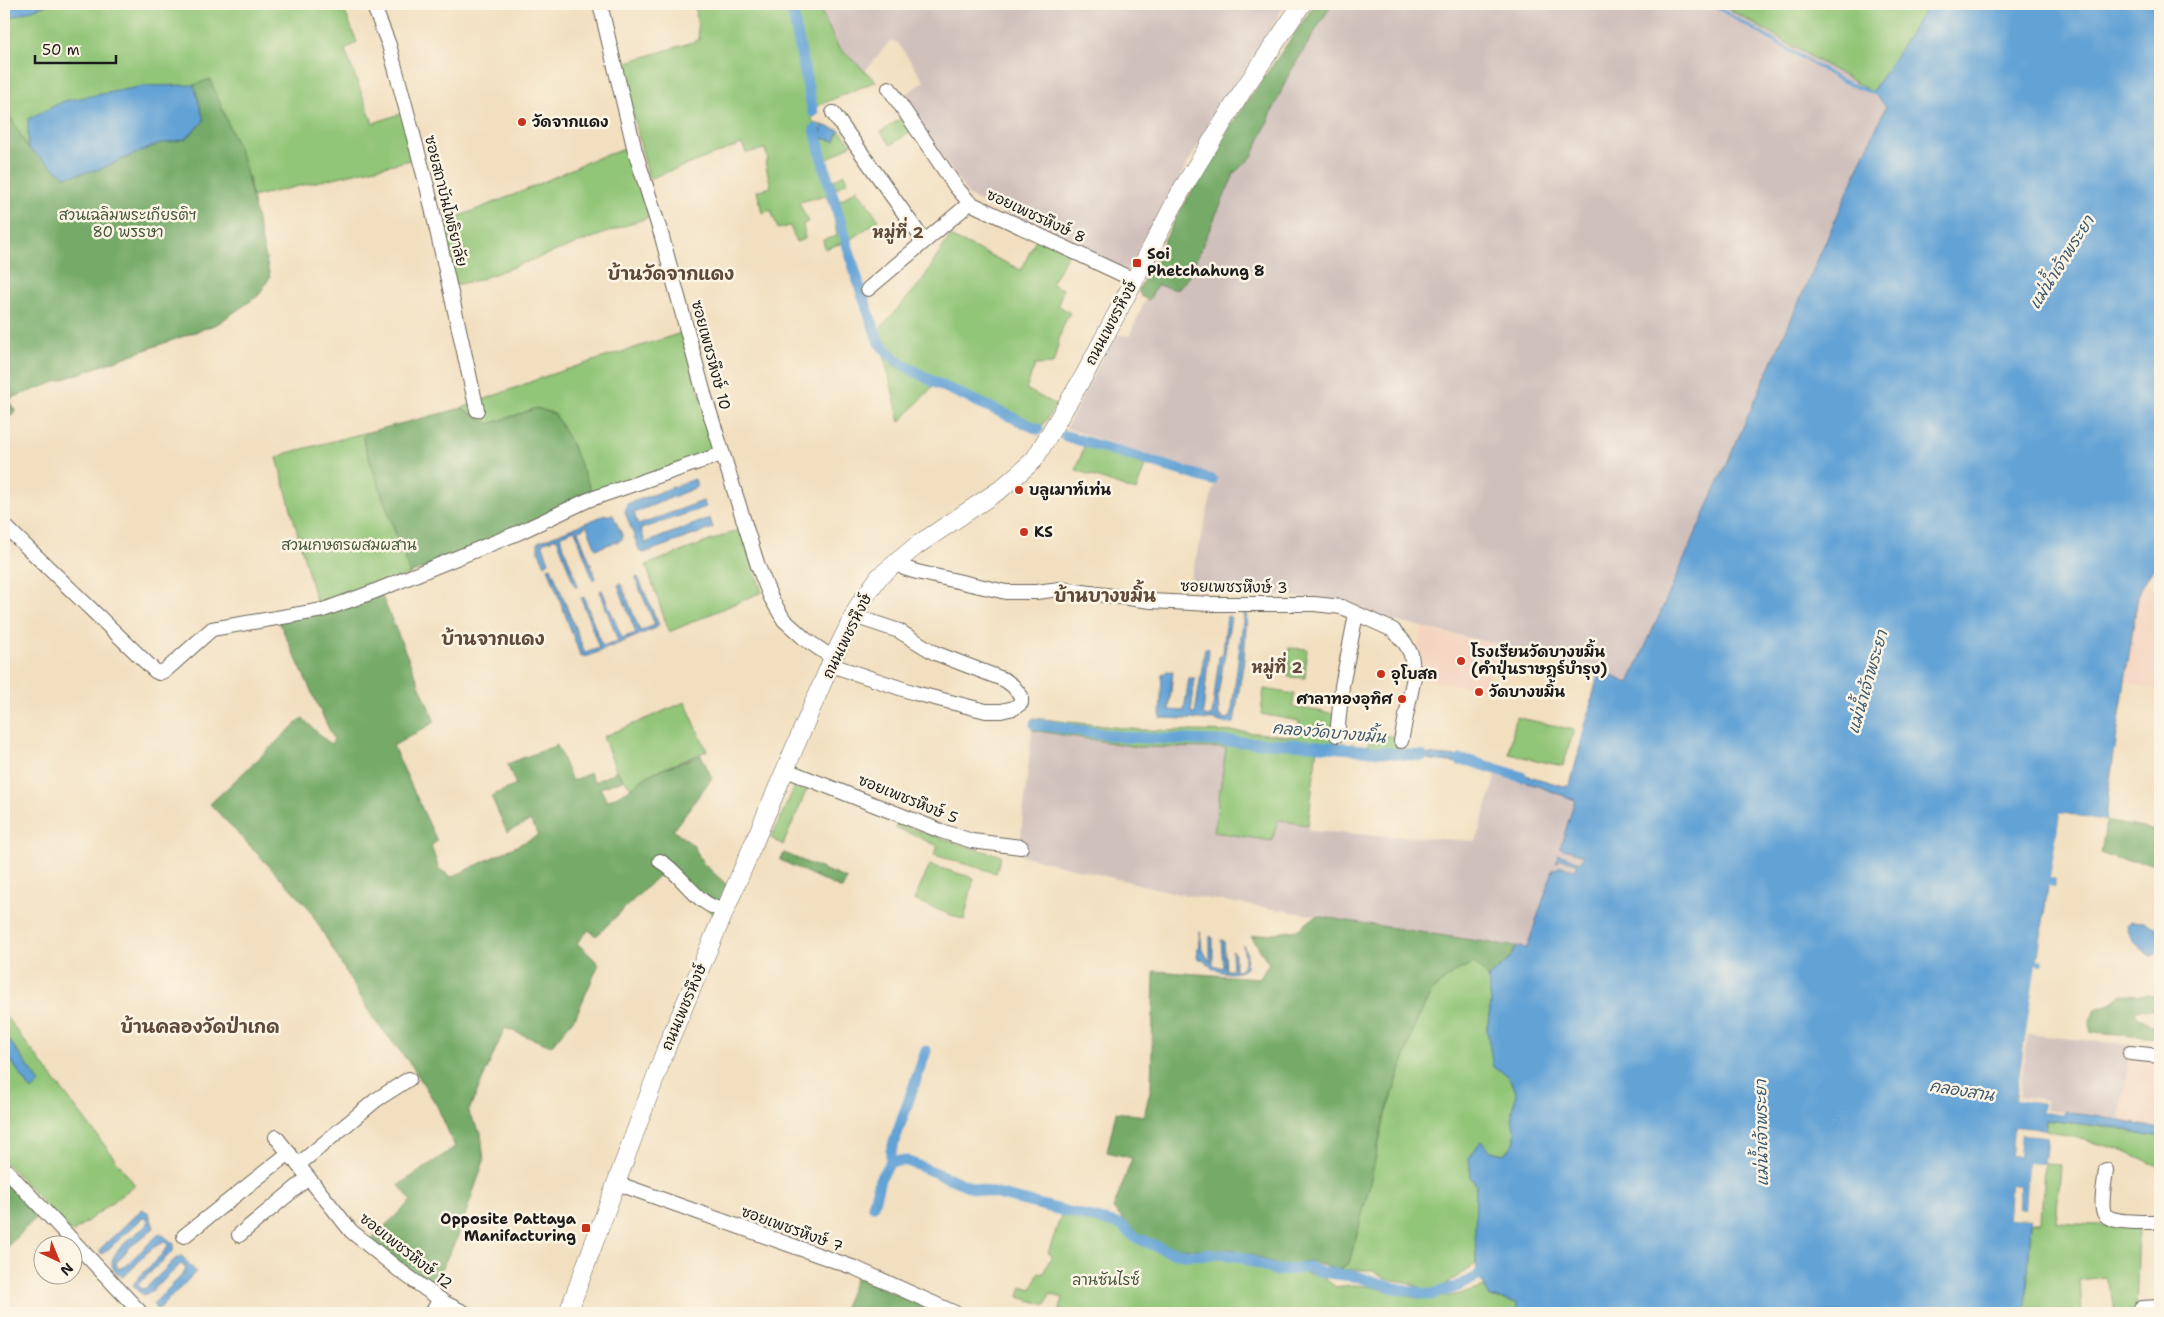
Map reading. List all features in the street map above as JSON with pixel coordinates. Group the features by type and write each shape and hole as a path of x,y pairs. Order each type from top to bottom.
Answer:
{"main road":[{"name":"ถนนเพชรหึงษ์","path":"568,1313 667,1046 832,662 854,616 879,577 945,525 1001,489 1034,460 1084,374 1158,233 1201,157 1243,90 1302,4"}],"street":[{"name":"ซอยสถาบันโพธิยาลัย","path":"373,4 389,45 428,190 477,410"},
{"name":"ซอยเพชรหึงษ์ 10","path":"600,4 635,151 662,238 722,454 758,566 771,598 784,620 832,662 914,693 986,711 1001,711 1014,708 1021,703 1021,696 1005,680 935,653 899,630 854,616"},
{"name":"ซอยเพชรหึงษ์ 8","path":"888,88 956,187 970,203 1134,280"},
{"path":"833,113 924,241"},
{"path":"868,289 970,203"},
{"path":"4,525 155,671 160,672 166,670 212,629 323,610 373,592 502,539 588,500 722,454"},
{"name":"ซอยเพชรหึงษ์ 3","path":"897,562 904,568 917,572 1006,592 1036,592 1060,589 1159,601 1314,604 1342,607 1393,630 1405,643 1410,654 1414,677 1401,741"},
{"path":"1337,735 1342,686 1356,614"},
{"name":"ซอยเพชรหึงษ์ 5","path":"786,770 959,837 972,841 1021,847"},
{"path":"660,861 675,871 706,904 717,909 726,910"},
{"path":"2130,1053 2160,1056"},
{"path":"298,1165 376,1100 409,1079"},
{"name":"ซอยเพชรหึงษ์ 12","path":"276,1137 352,1231 399,1270 440,1299 465,1313"},
{"path":"184,1236 288,1153"},
{"path":"4,1168 141,1313"},
{"path":"2106,1170 2103,1205 2104,1213 2107,1217 2115,1220 2160,1222"},
{"path":"239,1235 308,1178"},
{"name":"ซอยเพชรหึงษ์ 7","path":"616,1183 855,1268 955,1313"},
{"path":"432,1313 440,1299"},
{"path":"2141,1308 2160,1307"}],"shaded area":[{"path":"819,4 1286,4 1205,133 1127,270 969,196 902,97 924,81 898,43 890,41 865,71 840,50"},
{"path":"1325,4 1720,4 1872,92 1886,106 1629,683 1599,671 1506,651 1507,646 1375,617 1335,600 1188,588 1216,478 1066,428 1115,334 1129,336 1150,290"},
{"path":"2144,583 2160,590 2160,691 2126,681 2138,596"},
{"name":"โรงเรียนวัดบางขมิ้น (คำปุ่นราษฎร์บำรุง)","path":"1422,628 1507,647 1502,667 1492,665 1486,692 1417,677"},
{"path":"1032,730 1138,747 1226,748 1214,832 1272,841 1278,820 1308,825 1309,831 1476,841 1496,776 1507,775 1575,800 1560,848 1584,855 1582,862 1564,859 1577,863 1576,870 1561,866 1553,870 1527,949 1179,894 1019,855"},
{"path":"2026,1034 2131,1045 2120,1121 2064,1111 2063,1115 2043,1112 2044,1103 2016,1099"},
{"path":"2129,1056 2160,1058 2160,1129 2120,1121"}],"green space":[{"name":"สวนเฉลิมพระเกียรติฯ 80 พรรษา","path":"49,4 342,4 357,42 345,50 373,123 403,113 415,159 252,197 249,176 259,295 217,324 8,399 15,411 4,423 4,20"},
{"path":"695,4 819,4 838,47 876,81 810,109 813,123 822,125 823,128 839,130 852,144 824,162 831,182 844,174 848,181 833,191 840,201 857,189 879,220 848,241 825,249 823,240 837,236 833,211 826,196 799,202 808,222 803,224 805,239 796,242 790,226 778,229 771,210 762,213 757,191 771,187 765,162 768,160 765,149 746,153 742,144 649,179 621,64 699,40"},
{"path":"1315,4 1332,4 1289,74 1252,157 1235,172 1189,276 1178,290 1157,285 1149,300 1142,297 1138,291 1177,216 1233,122"},
{"path":"1720,4 1926,4 1928,5 1872,92"},
{"name":"สวนเฉลิมพระเกียรติฯ 80 พรรษา","path":"210,79 244,162 270,277 259,295 217,324 8,399 15,411 4,423 4,106 28,148 100,169 158,144 186,139 204,121 194,85"},
{"path":"901,118 911,131 891,145 881,132"},
{"path":"634,146 649,217 478,280 454,285 442,218 460,216 528,189 591,160"},
{"path":"950,236 1021,270 1037,237 1069,252 1051,284 1063,289 1058,305 1070,313 1061,331 1053,364 1035,365 1026,389 1056,405 1037,434 933,386 900,422 878,331 922,281"},
{"path":"681,333 716,450 591,495 572,445 555,414 537,408 489,424 462,408 546,376"},
{"path":"462,408 489,424 537,408 555,414 572,445 591,490 537,519 410,574 363,437 368,432"},
{"name":"สวนเกษตรผสมผสาน","path":"368,432 363,437 364,444 410,574 353,596 317,605 277,458 287,453"},
{"path":"1085,444 1145,465 1136,491 1076,470"},
{"path":"741,529 762,592 669,632 646,565"},
{"path":"381,594 435,722 393,746 437,841 431,846 439,869 452,877 539,835 530,821 507,832 491,796 516,785 507,764 557,745 572,781 590,773 594,782 612,774 616,770 623,780 600,788 607,801 627,791 650,774 701,755 712,778 673,830 693,845 703,863 727,885 715,916 673,879 658,876 596,936 589,930 577,943 599,964 576,1016 551,1046 505,1028 468,1113 481,1133 484,1161 458,1236 433,1286 370,1240 411,1201 399,1185 455,1147 437,1106 412,1066 373,1018 308,907 210,804 302,718 330,744 334,740 279,622"},
{"path":"1289,648 1307,649 1305,678 1288,677"},
{"path":"1264,689 1294,694 1293,707 1337,714 1334,742 1368,746 1370,734 1400,737 1398,749 1408,750 1407,757 1317,748 1308,825 1278,820 1272,841 1214,832 1226,748 1138,747 1032,730 1033,718 1141,730 1245,732 1298,737 1299,721 1261,714"},
{"path":"685,702 707,751 650,774 631,788 616,770 603,737"},
{"path":"1516,717 1574,730 1563,766 1509,754"},
{"path":"796,784 807,789 783,845 771,838"},
{"path":"2106,821 2152,830 2160,834 2160,864 2115,859 2101,853"},
{"path":"897,824 978,850 1001,855 996,873 934,855 938,846 895,827"},
{"path":"784,853 847,879 842,889 780,860"},
{"path":"930,865 974,878 964,920 914,900"},
{"path":"1316,916 1517,947 1507,962 1488,977 1474,963 1454,972 1432,991 1415,1025 1383,1123 1367,1196 1349,1263 1338,1270 1310,1261 1281,1267 1255,1256 1229,1249 1206,1250 1167,1247 1137,1234 1113,1209 1132,1158 1107,1152 1116,1112 1144,1116 1151,1087 1154,971 1259,978 1269,964 1251,936 1297,930"},
{"path":"1474,963 1488,977 1491,1002 1487,1029 1493,1066 1509,1078 1514,1086 1516,1096 1512,1111 1515,1135 1513,1145 1503,1154 1491,1151 1481,1141 1469,1158 1471,1177 1476,1185 1476,1264 1445,1285 1429,1291 1407,1282 1387,1279 1371,1270 1338,1270 1349,1263 1367,1196 1383,1124 1415,1025 1432,991 1454,972"},
{"path":"2122,994 2160,996 2160,1011 2138,1009 2135,1014 2160,1031 2160,1038 2091,1033 2089,1022 2096,1009 2110,1004"},
{"path":"4,1014 135,1185 72,1233 4,1161 4,1051 32,1090 40,1083 4,1033"},
{"path":"2045,1120 2109,1127 2160,1137 2160,1167 2125,1151 2047,1130"},
{"path":"2044,1164 2061,1165 2056,1223 2139,1227 2136,1313 2117,1313 2105,1277 2080,1280 2082,1312 2026,1309 2031,1222 2041,1222"},
{"path":"4,1176 40,1214 4,1250"},
{"name":"ลานซันไรซ์","path":"1062,1213 1117,1227 1124,1230 1134,1240 1153,1249 1179,1257 1221,1257 1243,1261 1276,1273 1300,1272 1321,1276 1336,1287 1347,1285 1366,1286 1412,1297 1429,1298 1458,1294 1485,1287 1490,1297 1517,1303 1519,1313 1059,1313 1063,1298 1050,1294 1046,1305 1019,1297 1022,1286 1032,1289 1038,1273 1043,1274 1052,1255 1048,1253"},
{"path":"856,1277 938,1313 862,1313 844,1307"}],"water":[{"path":"4,4 49,4 4,20"},
{"path":"1926,4 2160,4 2160,559 2138,596 2109,787 2106,821 2060,813 2051,878 2057,879 2055,887 2048,887 2038,958 2043,959 2043,965 2037,964 2016,1098 2045,1103 2044,1112 2063,1115 2063,1111 2095,1115 2160,1129 2160,1137 2109,1127 2045,1120 2047,1130 2014,1127 2012,1155 2019,1156 2021,1134 2047,1136 2044,1164 2028,1164 2025,1210 2018,1209 2019,1186 2011,1185 2009,1218 2031,1219 2026,1309 2021,1313 1519,1313 1517,1303 1490,1297 1477,1273 1475,1233 1476,1185 1471,1177 1469,1158 1481,1141 1491,1151 1503,1154 1513,1145 1515,1140 1512,1118 1516,1096 1514,1086 1505,1074 1493,1067 1487,1029 1491,1002 1488,977 1507,962 1517,947 1527,948 1553,870 1561,866 1576,869 1577,863 1561,859 1556,863 1558,854 1581,862 1584,855 1560,848 1575,800 1507,775 1509,770 1563,786 1570,786 1599,671 1629,683 1886,106 1872,92 1928,5"},
{"path":"194,85 204,121 185,139 158,144 100,169 66,177 28,148 28,119 64,101 144,86"},
{"path":"822,125 839,130 835,141 821,138"},
{"path":"695,479 697,487 634,513 638,525 703,501 706,507 641,529 645,543 710,518 713,528 644,553 640,552 625,512 627,504"},
{"path":"605,515 613,515 623,537 621,540 596,549 587,526 578,531 596,578 593,580 575,530 560,536 578,586 575,587 557,538 542,543 549,562 545,565 538,550 538,542"},
{"path":"551,567 585,653 599,648 581,598 584,597 601,644 605,646 618,641 600,591 602,590 622,638 636,633 618,585 621,583 640,631 655,625 635,578 638,577 659,625 656,628 586,657 580,655 548,568"},
{"path":"1244,613 1247,613 1244,658 1234,723 1227,724 1214,720 1160,718 1162,675 1167,671 1173,672 1169,710 1184,711 1189,678 1195,678 1191,713 1195,714 1205,648 1209,649 1203,714 1207,717 1212,715 1219,657 1223,653 1227,616 1231,617 1218,695 1219,716 1225,719 1231,717"},
{"path":"1408,753 1476,759 1474,765 1407,757"},
{"path":"2130,921 2144,922 2160,929 2160,950 2150,956 2139,946 2127,930 2126,925"},
{"path":"1200,931 1202,949 1210,962 1210,936 1213,938 1213,965 1223,968 1221,940 1224,941 1226,970 1233,970 1232,951 1235,954 1235,971 1241,970 1245,959 1243,945 1247,954 1246,968 1235,973 1222,972 1197,958"},
{"path":"4,1033 40,1083 32,1091 4,1051"},
{"path":"142,1209 149,1213 154,1228 130,1247 116,1263 118,1269 125,1266 160,1233 174,1244 173,1251 138,1284 140,1289 146,1288 175,1259 182,1256 196,1272 160,1308 156,1309 153,1304 183,1274 186,1267 181,1264 153,1290 144,1295 133,1285 169,1245 166,1242 153,1248 123,1277 115,1271 112,1264 114,1256 119,1249 148,1224 147,1218 143,1218 105,1252 101,1254 99,1250"}],"pier":[{"path":"2060,813 2106,821 2106,823 2062,816 2053,876 2059,878 2058,888 2056,890 2051,889 2040,956 2045,957 2046,960 2044,967 2038,967 2019,1096 2046,1100 2046,1110 2061,1112 2064,1109 2063,1115 2043,1112 2044,1103 2016,1099 2036,964 2042,965 2043,960 2038,959 2049,886 2055,887 2056,879 2050,878"},
{"path":"2014,1127 2047,1130 2047,1132 2016,1130 2014,1153 2017,1153 2020,1132 2047,1134 2047,1136 2021,1134 2019,1156 2012,1155"},
{"path":"2028,1163 2044,1164 2044,1167 2030,1166 2027,1212 2016,1211 2017,1188 2013,1188 2012,1215 2032,1216 2033,1222 2031,1222 2031,1219 2009,1218 2011,1185 2019,1186 2018,1209 2025,1210"}],"waterway":[{"path":"791,4 813,112"},
{"path":"1711,4 1840,80 1877,95"},
{"path":"815,129 859,285 879,343 898,362 934,382 1038,429"},
{"path":"1066,436 1212,480"},
{"name":"คลองวัดบางขมิ้น","path":"1035,724 1124,737 1310,745 1422,756"},
{"name":"คลองวัดบางขมิ้น","path":"1460,760 1470,761 1522,777"},
{"path":"891,1161 891,1151 926,1051"},
{"path":"873,1206 880,1179 891,1161 907,1161 973,1188 1121,1225 1135,1237 1167,1251 1190,1255 1221,1254 1241,1257 1277,1271 1308,1267 1321,1272 1359,1277 1395,1288 1431,1295 1459,1286 1491,1269"}],"place":[{"name":"วัดจากแดง","path":"522,122"},
{"name":"Soi Phetchahung 8","path":"1137,263"},
{"name":"บลูเมาท์เท่น","path":"1019,490"},
{"name":"KS","path":"1024,532"},
{"name":"โรงเรียนวัดบางขมิ้น (คำปุ่นราษฎร์บำรุง)","path":"1461,661"},
{"name":"อุโบสถ","path":"1381,674"},
{"name":"วัดบางขมิ้น","path":"1479,692"},
{"name":"ศาลาทองอุทิศ","path":"1402,699"},
{"name":"Opposite Pattaya Manifacturing","path":"586,1228"}],"district":[{"name":"หมู่ที่ 2","path":"898,232"},
{"name":"บ้านวัดจากแดง","path":"671,274"},
{"name":"บ้านบางขมิ้น","path":"1105,596"},
{"name":"บ้านจากแดง","path":"493,639"},
{"name":"หมู่ที่ 2","path":"1277,667"},
{"name":"บ้านคลองวัดป่าเกด","path":"200,1027"}],"water label":[{"name":"แม่น้ำเจ้าพระยา","path":"2061,262"},
{"name":"แม่น้ำเจ้าพระยา","path":"1867,682"},
{"name":"คลองสาน","path":"1962,1090"},
{"name":"แม่น้ำเจ้าพระยา","path":"1761,1133"}]}
